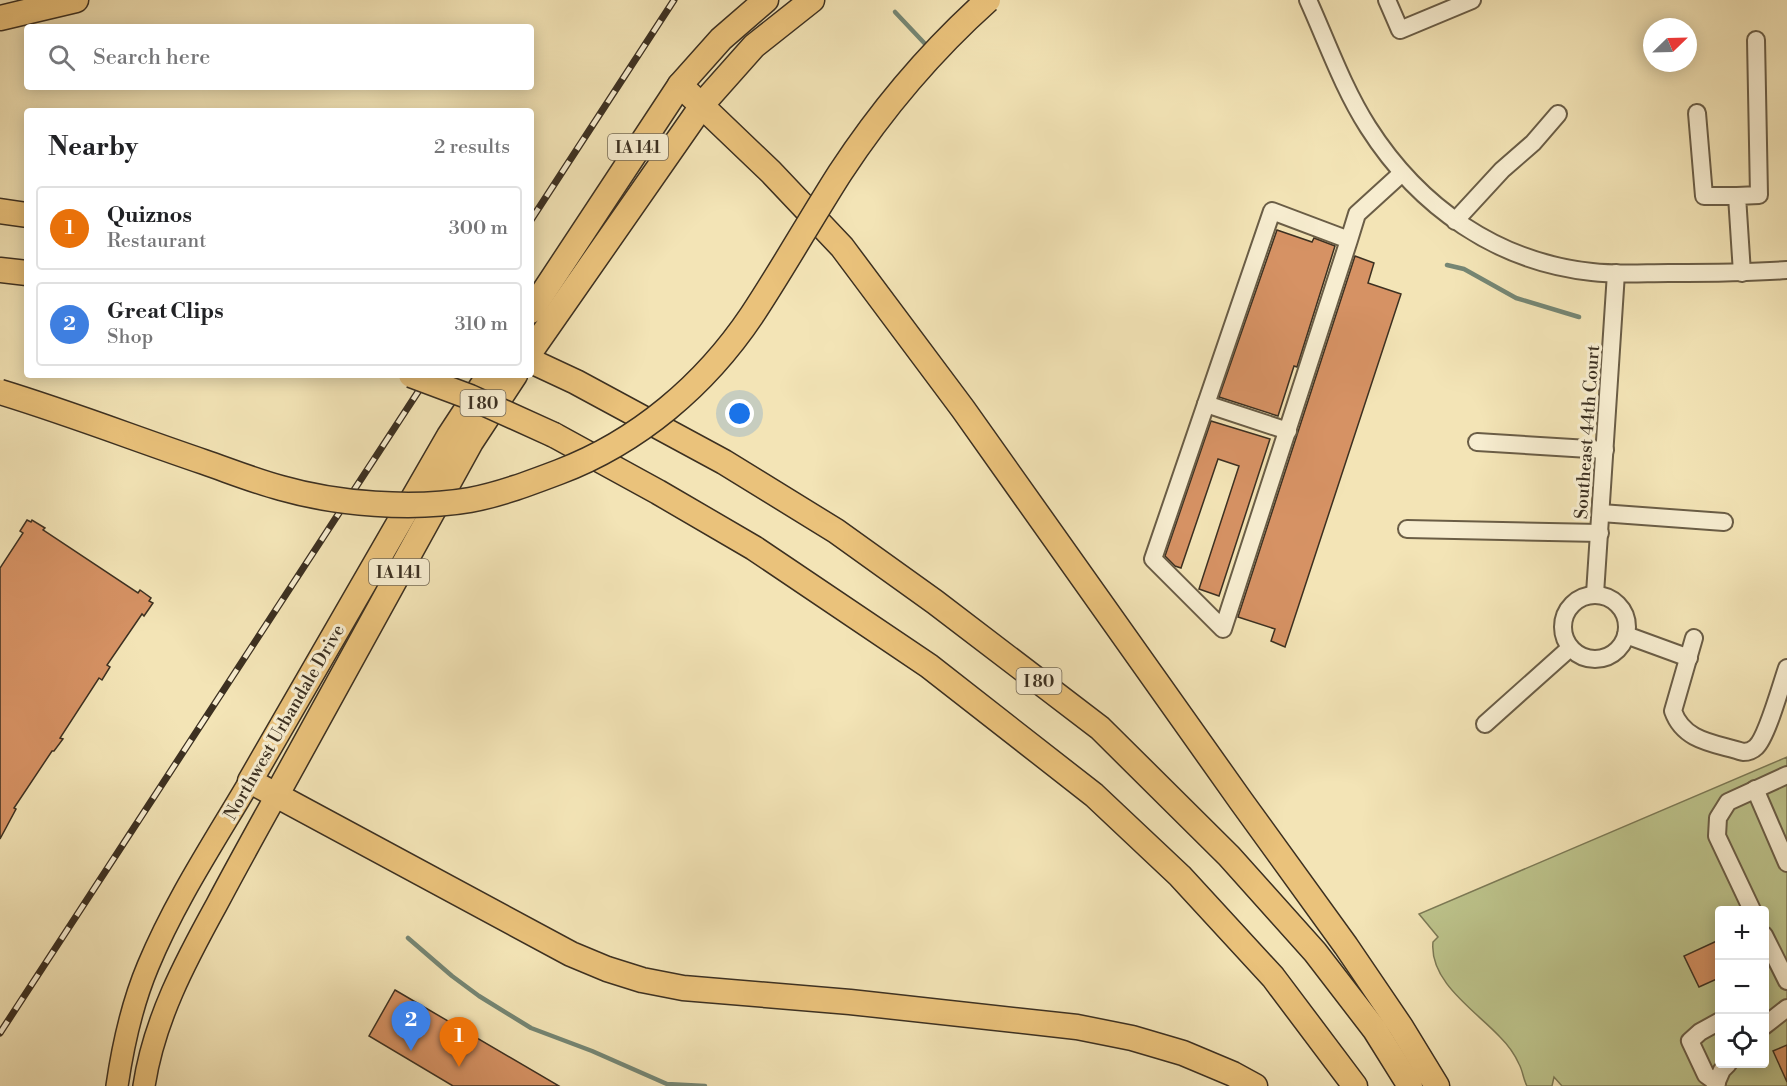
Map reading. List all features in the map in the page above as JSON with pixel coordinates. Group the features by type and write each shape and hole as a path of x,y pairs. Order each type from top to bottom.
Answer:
{"highway":[{"path":"0,18 76,0"},
{"name":"IA 141","path":"534,306 680,85 721,39 765,0"},
{"path":"0,392 282,489 381,504 434,504 470,500 525,486 579,465 611,448 664,413 710,368 752,315 842,172 879,119 920,67 988,0"},
{"name":"IA 141","path":"534,347 702,106 754,46 806,4"},
{"path":"680,85 771,172 842,247 907,333 1346,946 1401,1027 1437,1086"},
{"path":"0,211 24,214"},
{"path":"0,270 24,273"},
{"name":"I 80","path":"534,362 576,382 724,462 836,531 935,602 1100,728 1229,856 1315,952 1375,1030 1410,1086"},
{"name":"I 80","path":"419,378 470,397 554,435 658,492 754,548 929,666 1094,795 1180,876 1273,977 1355,1086"},
{"name":"Northwest Urbandale Drive","path":"250,782 449,436 487,378"},
{"name":"Northwest Urbandale Drive","path":"276,796 471,442 513,378"},
{"path":"250,782 571,954 642,980 705,990 850,1002 1077,1027 1132,1038 1183,1053 1255,1086"}],"main road":[{"name":"Northwest Urbandale Drive","path":"117,1086 132,1012 162,933 250,782"},
{"name":"Northwest Urbandale Drive","path":"144,1086 154,1041 167,1001 183,966 276,796"}],"street":[{"path":"1308,0 1342,78 1367,126 1402,173 1431,203 1455,221 1507,250 1535,261 1563,268 1616,273 1742,273 1787,270"},
{"path":"1387,0 1400,30 1472,0"},
{"path":"1697,113 1704,196 1759,195 1756,40"},
{"path":"1455,221 1502,170 1533,143 1558,114"},
{"path":"1349,240 1272,211 1153,559 1223,630 1358,214 1402,173"},
{"path":"1737,196 1742,273"},
{"name":"Southeast 44th Court","path":"1595,594 1616,273"},
{"path":"1206,404 1288,431"},
{"path":"1477,442 1605,450"},
{"path":"1601,513 1724,522"},
{"path":"1407,529 1600,533"},
{"path":"1595,594 1610,598 1621,607 1627,621 1626,635 1618,650 1602,658 1585,658 1570,648 1564,639 1563,618 1575,600 1595,594"},
{"path":"1626,635 1689,658"},
{"path":"1694,638 1673,711 1679,725 1690,735 1743,752 1757,747 1764,734 1787,668"},
{"path":"1485,724 1570,648"},
{"path":"1750,906 1717,836 1718,818 1728,802 1787,775"},
{"path":"1755,789 1787,863"},
{"path":"1769,945 1787,981"},
{"path":"1769,1011 1785,1009"},
{"path":"1769,1022 1785,1009"},
{"path":"1715,1023 1690,1041 1706,1075 1716,1084 1724,1068"}],"green space":[{"path":"1787,757 1787,1086 1562,1086 1554,1077 1552,1086 1527,1086 1520,1067 1508,1046 1456,995 1438,970 1433,942 1438,937 1419,914"}],"building":[{"path":"1277,230 1312,242 1314,238 1335,246 1297,367 1294,366 1278,416 1219,397"},
{"path":"1355,256 1374,263 1368,283 1401,294 1285,647 1271,641 1275,629 1238,617"},
{"path":"1211,421 1270,439 1219,596 1199,589 1239,466 1218,459 1181,568 1175,566 1165,556"},
{"path":"27,520 31,522 32,520 45,528 43,530 138,593 140,590 151,598 149,601 153,603 144,616 142,614 107,665 110,667 102,680 99,678 60,738 63,739 52,751 14,808 16,809 0,839 0,568 23,533 20,531"},
{"path":"1715,942 1715,980 1699,987 1684,956"},
{"path":"395,990 559,1086 453,1086 369,1036"},
{"path":"1787,1045 1787,1082 1773,1051"}],"waterway":[{"path":"895,12 928,47"},
{"path":"1447,265 1464,269 1516,298 1579,317"},
{"path":"408,938 479,996 531,1028 592,1051 667,1084 705,1086"}],"railway":[{"path":"534,215 674,0"},
{"path":"0,1033 427,378"}],"place":[{"name":"Great Clips","path":"411,1051"},
{"name":"Quiznos","path":"459,1067"}]}
